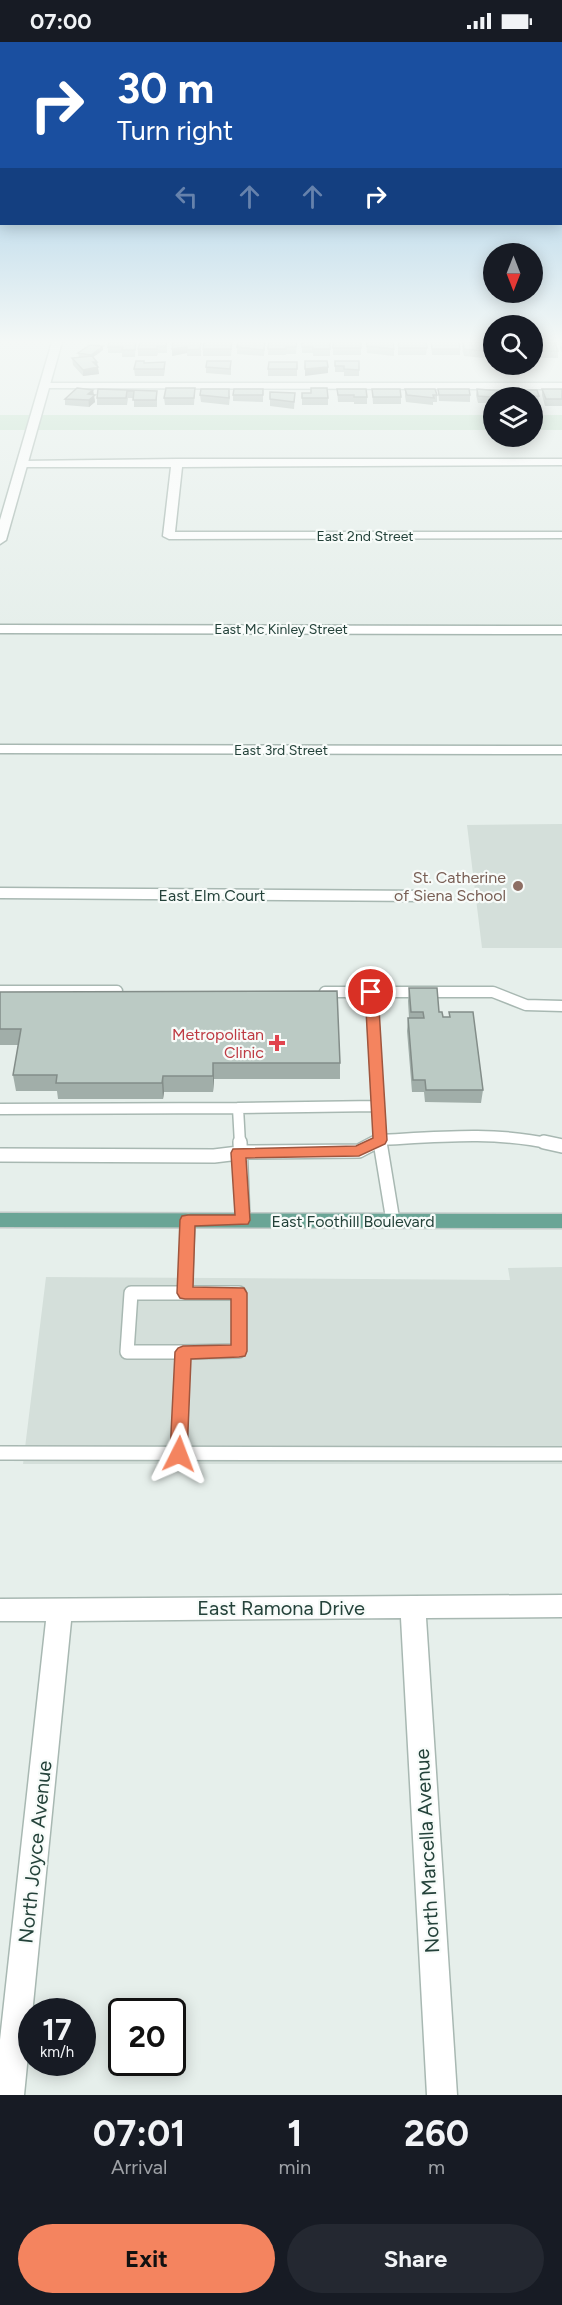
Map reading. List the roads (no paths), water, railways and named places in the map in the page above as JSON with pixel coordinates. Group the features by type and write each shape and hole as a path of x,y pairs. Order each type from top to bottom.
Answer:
{"main road":[{"name":"East Foothill Boulevard","path":"0,1220 562,1221"}],"street":[{"path":"0,540 30,438"},
{"name":"East 2nd Street","path":"177,462 169,536 562,536"},
{"path":"22,464 562,462"},
{"name":"East Mc Kinley Street","path":"0,629 562,630"},
{"name":"East 3rd Street","path":"0,749 562,750"},
{"name":"East Elm Court","path":"0,893 424,896"},
{"name":"East Ramona Drive","path":"0,1610 562,1606"},
{"name":"North Marcella Avenue","path":"413,1608 442,2095"},
{"name":"North Joyce Avenue","path":"9,2095 60,1609"}],"lane":[{"path":"0,991 132,991"},
{"path":"311,992 493,992 526,1005 562,1006"},
{"path":"371,992 380,1140 393,1221"},
{"path":"0,1109 377,1106"},
{"path":"238,1108 238,1153 243,1220"},
{"path":"0,1155 214,1156 238,1153 359,1151 380,1140 452,1136 525,1138 562,1146"},
{"path":"185,1293 188,1220"},
{"path":"131,1293 185,1293 239,1293 239,1351 127,1352 131,1293"},
{"path":"179,1454 183,1352"},
{"path":"0,1453 562,1454"}],"place":[{"name":"St. Catherine of Siena School","path":"518,886"},
{"name":"Metropolitan Clinic","path":"277,1043"}]}
